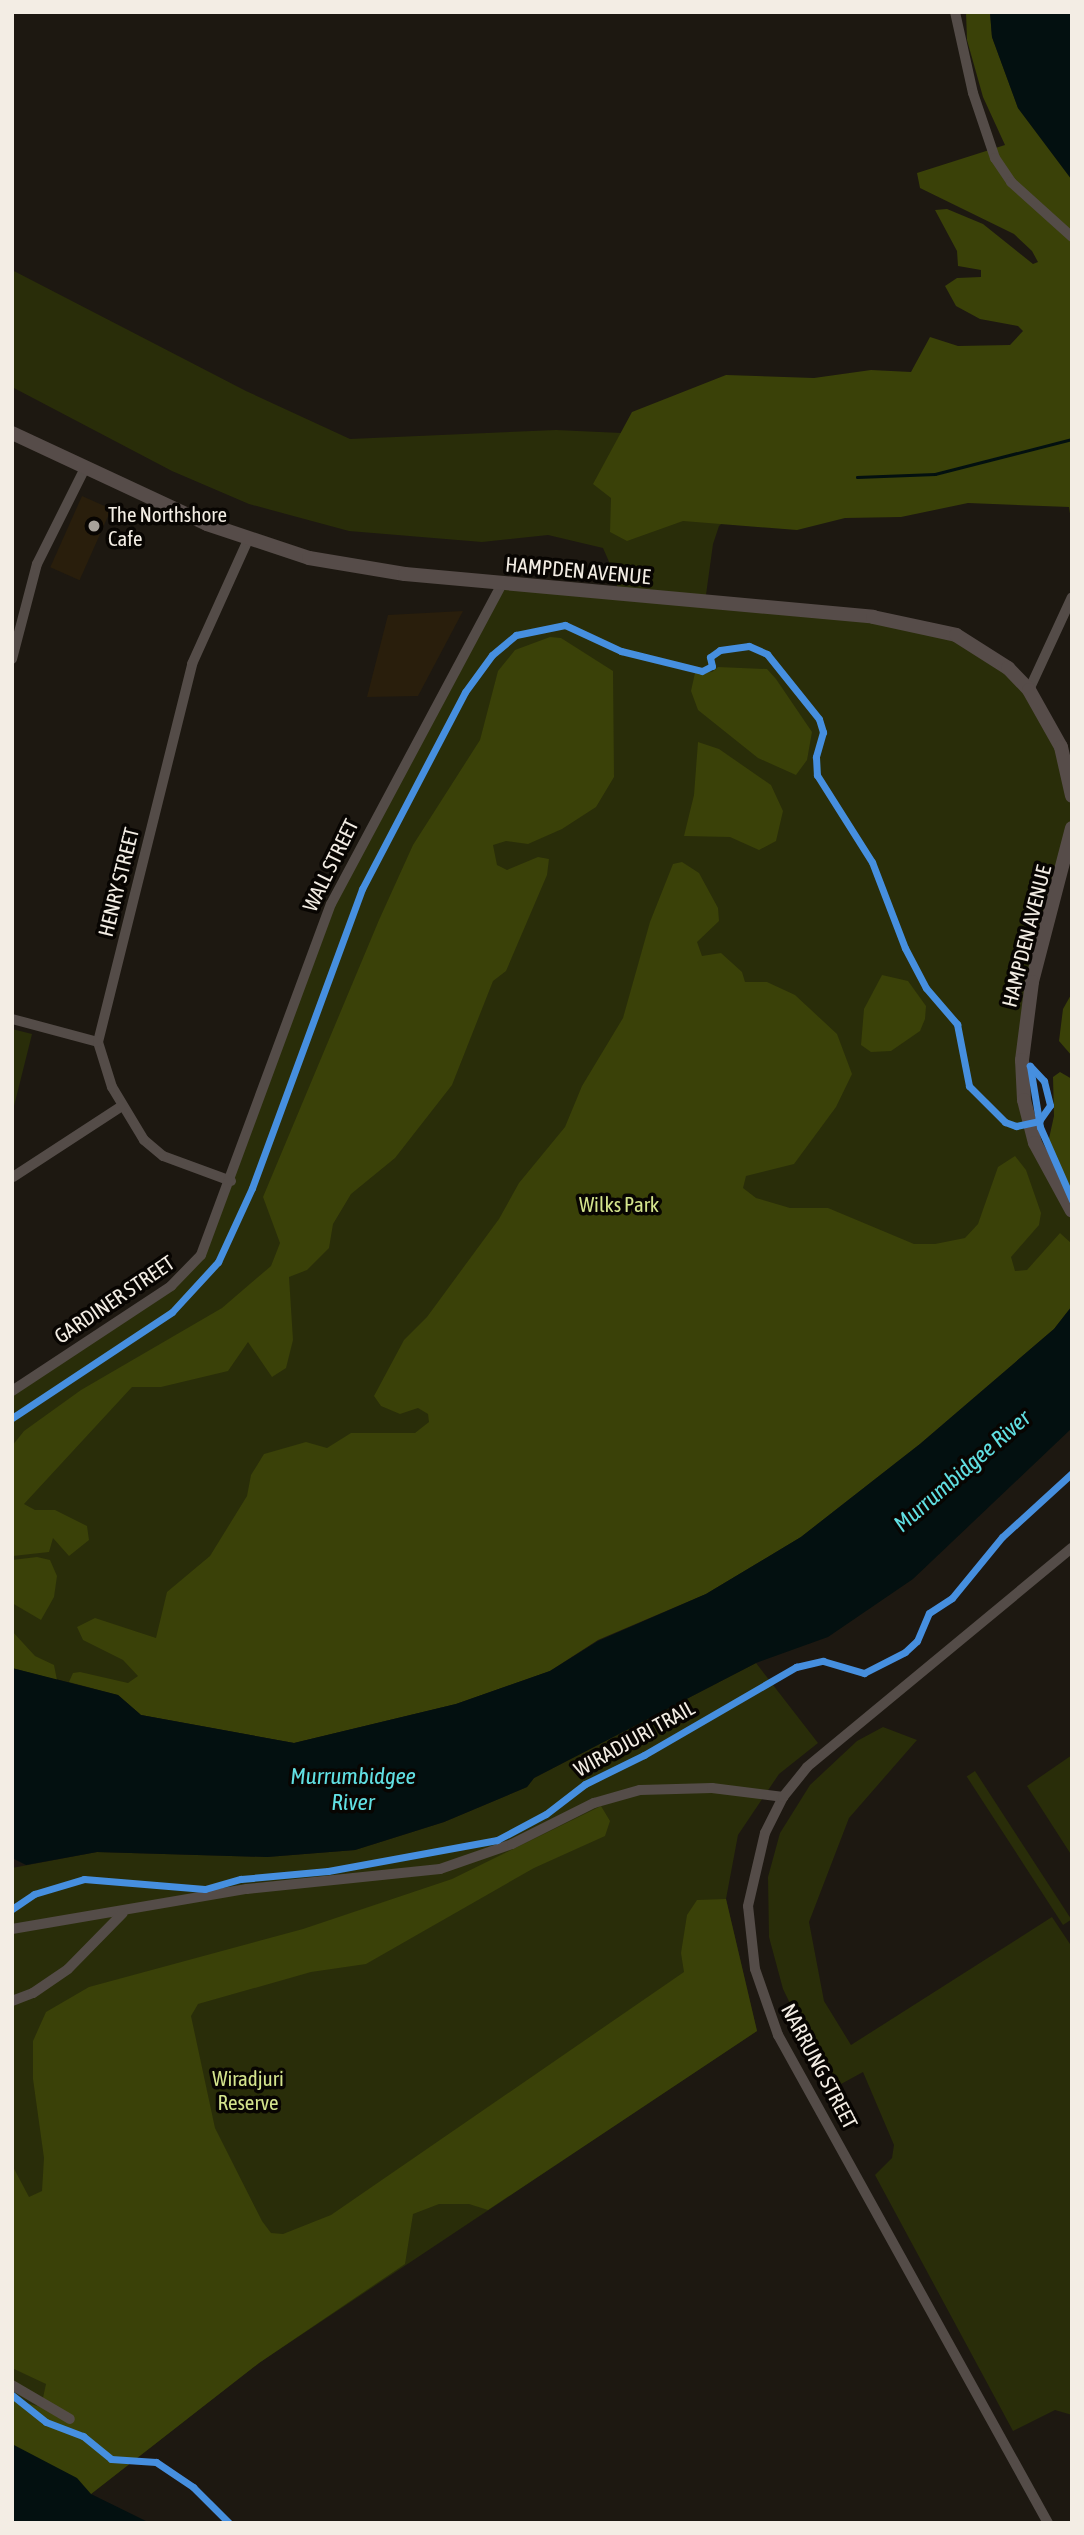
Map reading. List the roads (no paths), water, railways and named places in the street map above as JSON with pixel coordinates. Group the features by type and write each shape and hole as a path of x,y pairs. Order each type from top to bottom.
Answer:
{"main road":[{"name":"HAMPDEN AVENUE","path":"12,433 248,540 357,568 898,620 957,635 1008,668 1029,690 1061,747 1072,796"},
{"name":"HAMPDEN AVENUE","path":"1072,828 1032,982 1023,1041 1024,1100 1041,1159 1072,1211"}],"street":[{"path":"954,12 973,93 995,158 1011,182 1072,237"},
{"path":"12,659 37,564 85,468"},
{"name":"HENRY STREET","path":"98,1042 192,664 248,540"},
{"name":"WALL STREET","path":"231,1181 331,904 502,584"},
{"path":"1029,690 1072,597"},
{"path":"12,1019 98,1042 122,1106 144,1140 163,1156 231,1181"},
{"path":"13,1177 122,1106"},
{"name":"GARDINER STREET","path":"12,1391 183,1278 201,1255 231,1181"},
{"name":"NARRUNG STREET","path":"1048,2523 778,2035 760,1988 750,1949 750,1887 765,1833 783,1797 830,1745 1071,1549"},
{"path":"12,1929 123,1913 247,1888 440,1869 502,1849 594,1803 640,1790 712,1788 783,1797"},
{"path":"12,2001 33,1993 68,1969 123,1913"},
{"path":"12,2385 70,2419"}],"water":[{"path":"990,12 1072,12 1072,180 1018,108 992,37"},
{"name":"Murrumbidgee River","path":"1072,1306 1072,1428 913,1579 828,1637 756,1663 534,1778 527,1787 444,1822 355,1850 267,1857 97,1852 26,1865 12,1858 12,1668 118,1695 141,1715 294,1743 456,1704 550,1671 598,1641 706,1594 801,1537 920,1444 1054,1329"},
{"path":"12,2444 77,2478 91,2494 150,2523 12,2523"}],"waterway":[{"path":"857,477 935,474 1072,439"}],"place":[{"name":"The Northshore Cafe","path":"94,526"}],"park label":[{"name":"Wilks Park","path":"619,1204"},
{"name":"Wiradjuri Reserve","path":"248,2090"}]}
